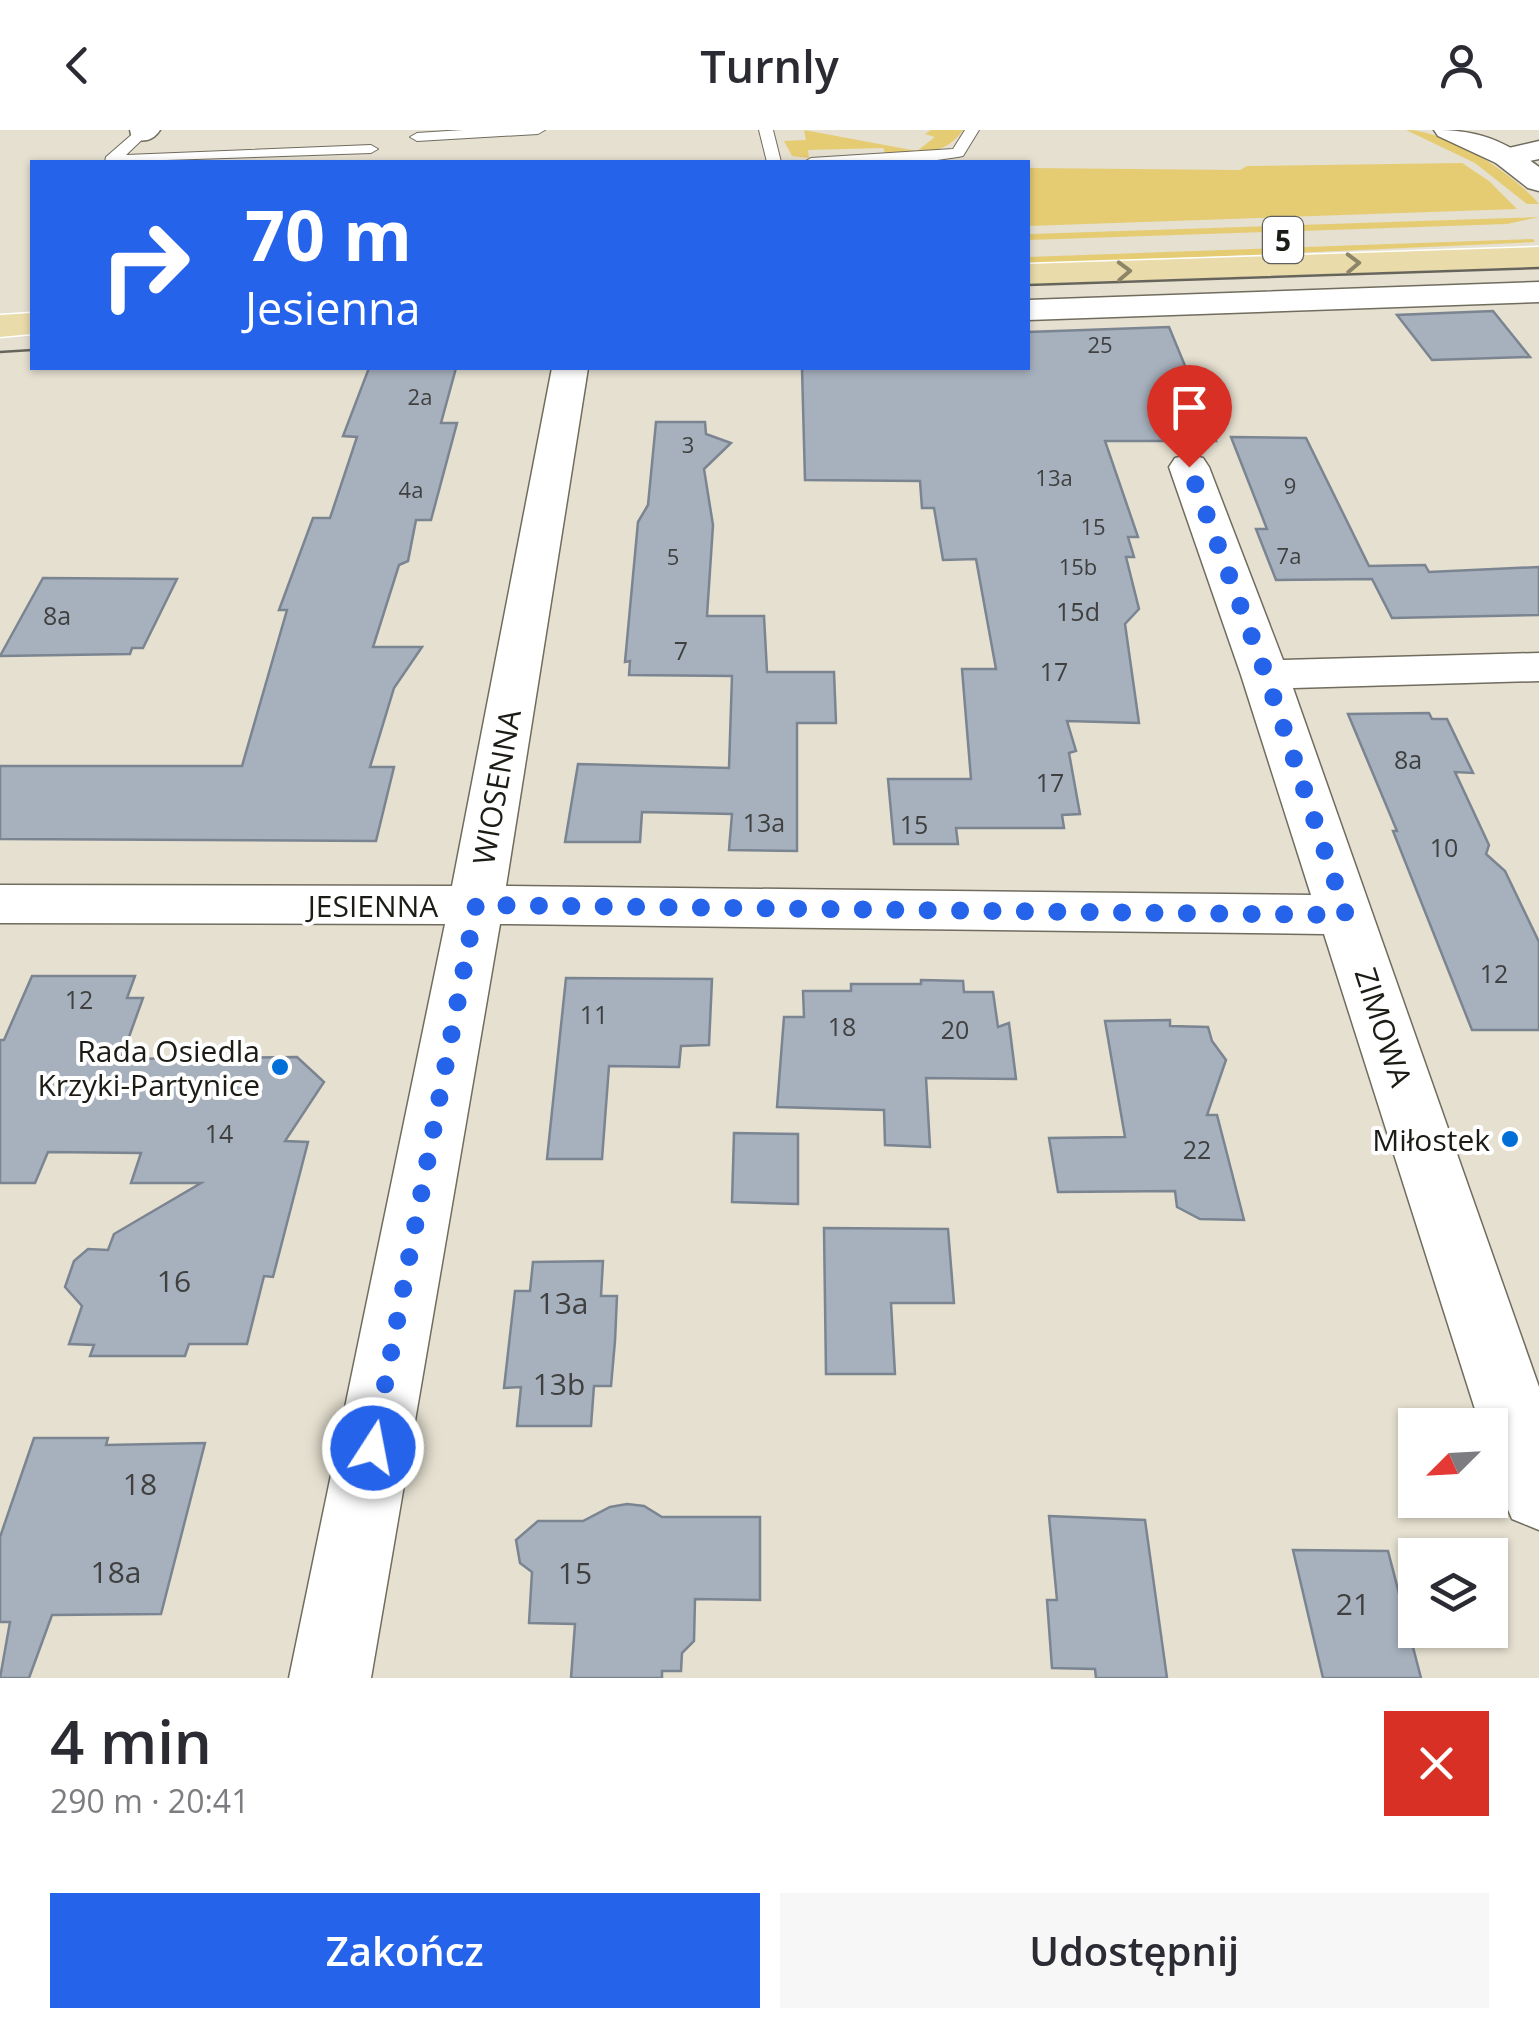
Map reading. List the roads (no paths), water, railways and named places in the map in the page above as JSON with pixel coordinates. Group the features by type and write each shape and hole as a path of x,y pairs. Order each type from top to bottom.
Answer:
{"main road":[{"name":"5","path":"1030,248 1539,231"},
{"name":"5","path":"1030,274 1539,256"},
{"path":"0,302 30,300"},
{"path":"0,326 30,324"}],"street":[{"path":"1448,130 1507,157 1539,182"},
{"path":"1507,157 1539,150"},
{"path":"1030,310 1539,292"},
{"name":"WIOSENNA","path":"330,1678 476,905 570,370"},
{"name":"ZIMOWA","path":"1189,467 1266,675 1539,1494"},
{"path":"1266,675 1539,667"},
{"name":"JESIENNA","path":"0,904 1346,915"}],"lane":[{"path":"417,137 538,130"},
{"path":"766,130 774,160"},
{"path":"915,160 958,152 972,130"},
{"path":"144,132 111,160 371,149"}],"tram line":[{"path":"1030,285 1539,268"},
{"path":"0,352 30,350"}],"place":[{"name":"Rada Osiedla Krzyki-Partynice","path":"280,1067"},
{"name":"Miłostek","path":"1510,1139"}]}
